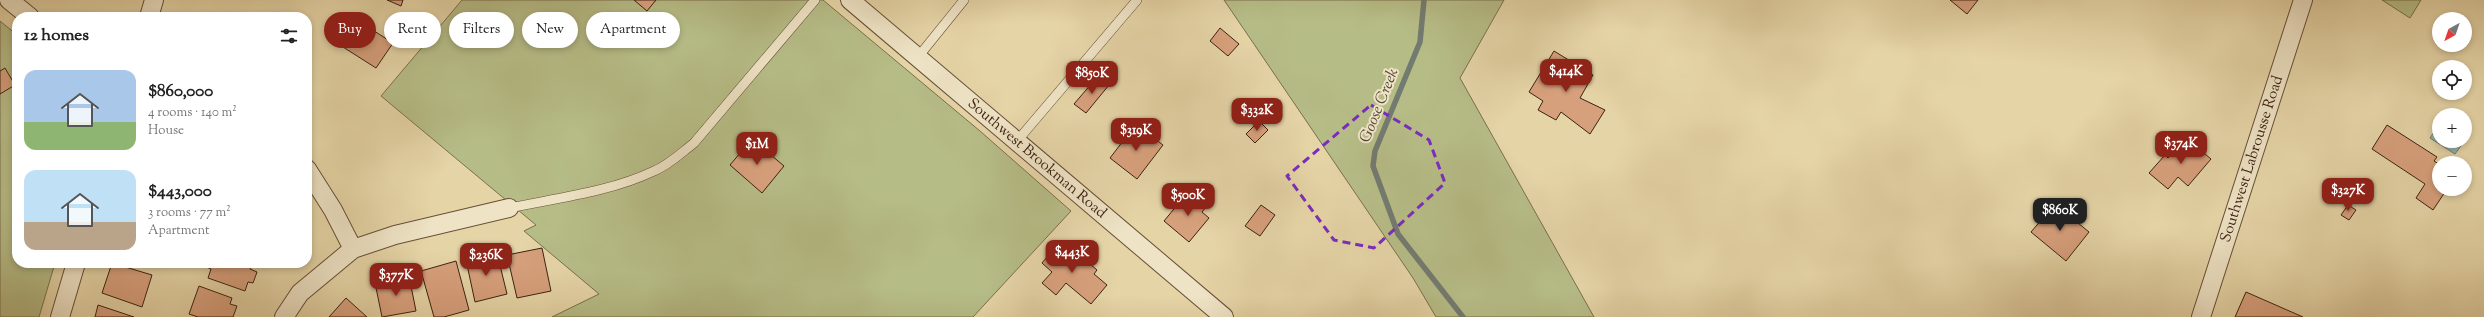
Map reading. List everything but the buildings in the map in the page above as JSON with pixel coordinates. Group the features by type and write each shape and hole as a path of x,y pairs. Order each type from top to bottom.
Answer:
{"street":[{"path":"9,0 24,12"},
{"path":"150,12 154,0"},
{"name":"Southwest Brookman Road","path":"850,0 1224,317"},
{"name":"Southwest Labrousse Road","path":"2201,317 2303,0"},
{"path":"312,177 334,210 353,249"},
{"path":"284,317 300,294 353,249 394,235 509,208"},
{"path":"60,317 75,268"}],"lane":[{"path":"509,208 627,183 656,171 694,143 815,0"},
{"path":"918,57 964,0"},
{"path":"1017,141 1137,0"}],"highlighted area":[{"path":"1371,105 1429,140 1445,183 1374,248 1334,240 1287,176"}],"green space":[{"path":"462,0 823,0 980,131 1071,211 973,317 552,317 599,294 524,231 536,225 381,96 422,48 441,48 441,25 449,15 449,48 514,48 514,12 452,12"},
{"path":"1224,0 1504,0 1460,78 1594,317 1436,317 1413,278"},
{"path":"2382,0 2421,0 2410,18"},
{"path":"0,21 12,31 12,268 54,268 39,317 0,317"}],"water":[{"path":"2446,148 2459,148 2455,154"}],"waterway":[{"name":"Goose Creek","path":"1424,0 1420,42 1375,151 1373,166 1398,234 1463,317"}]}
